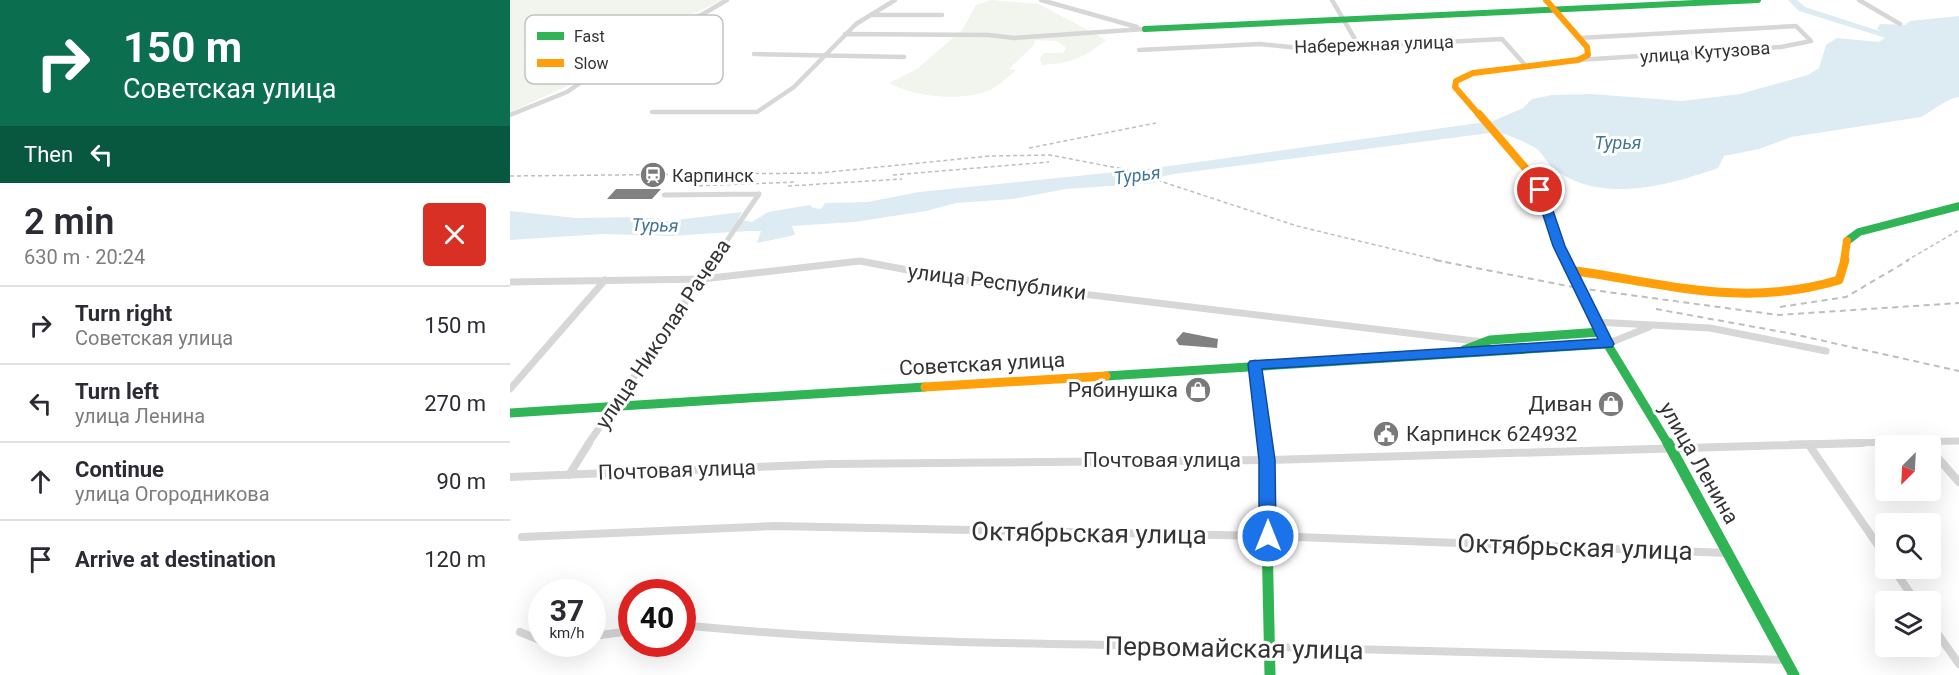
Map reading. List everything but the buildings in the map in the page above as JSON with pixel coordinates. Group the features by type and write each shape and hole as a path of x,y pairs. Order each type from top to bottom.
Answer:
{"street":[{"path":"701,15 727,0"},
{"path":"652,112 757,112 769,107 799,85 845,34 869,15 896,0"},
{"path":"1041,0 1145,29"},
{"path":"1332,0 1346,20 1359,46"},
{"path":"1526,66 1578,60 1588,55 1589,51 1546,0"},
{"path":"845,34 989,34 1014,38 1659,2 1757,0"},
{"path":"1859,0 1900,24"},
{"path":"869,15 942,15"},
{"name":"улица Кутузова","path":"1578,60 1781,47 1811,41 1796,26 1579,38"},
{"name":"Набережная улица","path":"1139,50 1260,44 1291,49 1502,39 1526,66"},
{"path":"754,54 904,57"},
{"name":"улица Ленина","path":"1526,66 1473,73 1456,81 1455,87 1458,95 1533,177 1540,190 1569,270 1600,332 1670,447 1794,675"},
{"path":"510,116 567,92 578,84"},
{"name":"улица Николая Рачева","path":"569,475 604,419 616,405 759,194 663,195"},
{"path":"1569,270 1722,292 1788,293 1814,290 1839,280 1843,272 1845,243 1859,232 1959,206"},
{"name":"улица Республики","path":"510,282 702,279 860,261 950,278 1483,342"},
{"path":"510,389 605,280"},
{"path":"1595,322 1710,328 1826,351"},
{"path":"1607,344 1620,341 1651,326"},
{"name":"Советская улица","path":"1456,354 1483,342 1600,332"},
{"name":"Советская улица","path":"510,413 1255,364 1607,344"},
{"path":"1255,364 1267,460 1270,675"},
{"name":"Почтовая улица","path":"1941,443 1959,441"},
{"name":"Почтовая улица","path":"510,477 830,464 1267,460 1557,453 1670,447 1875,444"},
{"path":"1809,445 1875,541"},
{"path":"1941,462 1959,482"},
{"name":"Октябрьская улица","path":"522,537 775,526 1268,536 1729,553"},
{"name":"Первомайская улица","path":"696,626 782,635 1084,646 1269,647 1786,660"},
{"path":"520,632 528,635"},
{"path":"1941,639 1959,664"}],"shaded area":[{"path":"510,0 723,0 690,15 525,15 525,84 572,84 510,112"},
{"path":"991,0 1039,4 1106,40 1077,58 1042,65 1040,58 1044,53 1063,53 1066,48 1057,41 1035,40 1033,46 1009,69 1016,70 997,86 979,94 953,97 925,95 889,83 917,69 962,30 976,5"}],"water":[{"name":"Турья","path":"1959,16 1959,97 1945,102 1921,117 1791,137 1759,149 1724,156 1718,168 1655,186 1610,189 1588,185 1568,178 1550,165 1539,151 1531,146 1497,132 1174,174 1160,177 1155,183 1066,189 1013,199 956,203 926,211 854,222 792,226 795,235 757,243 761,231 670,236 603,234 510,240 510,211 576,218 644,217 668,221 742,212 738,219 752,222 768,212 810,205 821,209 825,203 868,202 919,192 1155,168 1493,121 1523,108 1532,99 1552,95 1592,94 1682,101 1740,94 1808,75 1819,68 1826,45 1837,38 1879,42 1887,36 1877,29 1880,24 1905,25 1910,21"}],"waterway":[{"path":"1792,0 1802,9 1902,40"}],"railway":[{"path":"1029,148 1156,123"},
{"path":"510,176 819,173 990,156 1050,155 1123,169 1297,226 1442,261"},
{"path":"893,175 1049,162"},
{"path":"788,186 902,179"},
{"path":"692,186 797,182"},
{"path":"1906,261 1959,230"},
{"path":"1435,260 1578,288 1778,315 1959,303"},
{"path":"1780,307 1846,297 1909,260"},
{"path":"1656,309 1788,333 1959,371"}],"traffic: fast":[{"path":"1145,29 1758,0"},
{"path":"1847,241 1859,232 1959,206"},
{"path":"1564,257 1600,332 1670,447 1794,675"},
{"path":"1464,350 1490,340 1600,332"},
{"path":"1106,376 1607,344"},
{"path":"1255,364 1267,460 1270,675"},
{"path":"510,413 925,387"}],"traffic: slow":[{"path":"1546,0 1587,47 1588,55 1578,60 1473,73 1456,81 1455,87 1533,177 1564,257"},
{"path":"1569,270 1705,291 1773,294 1806,290 1839,280 1843,272 1847,241"},
{"path":"925,387 1106,376"}],"place":[{"name":"Карпинск","path":"653,175"},
{"name":"Рябинушка","path":"1198,390"},
{"name":"Диван","path":"1611,404"},
{"name":"Карпинск 624932","path":"1386,434"}],"route":[{"path":"1268,536 1267,460 1255,364 1607,344 1559,246 1540,190"}]}
